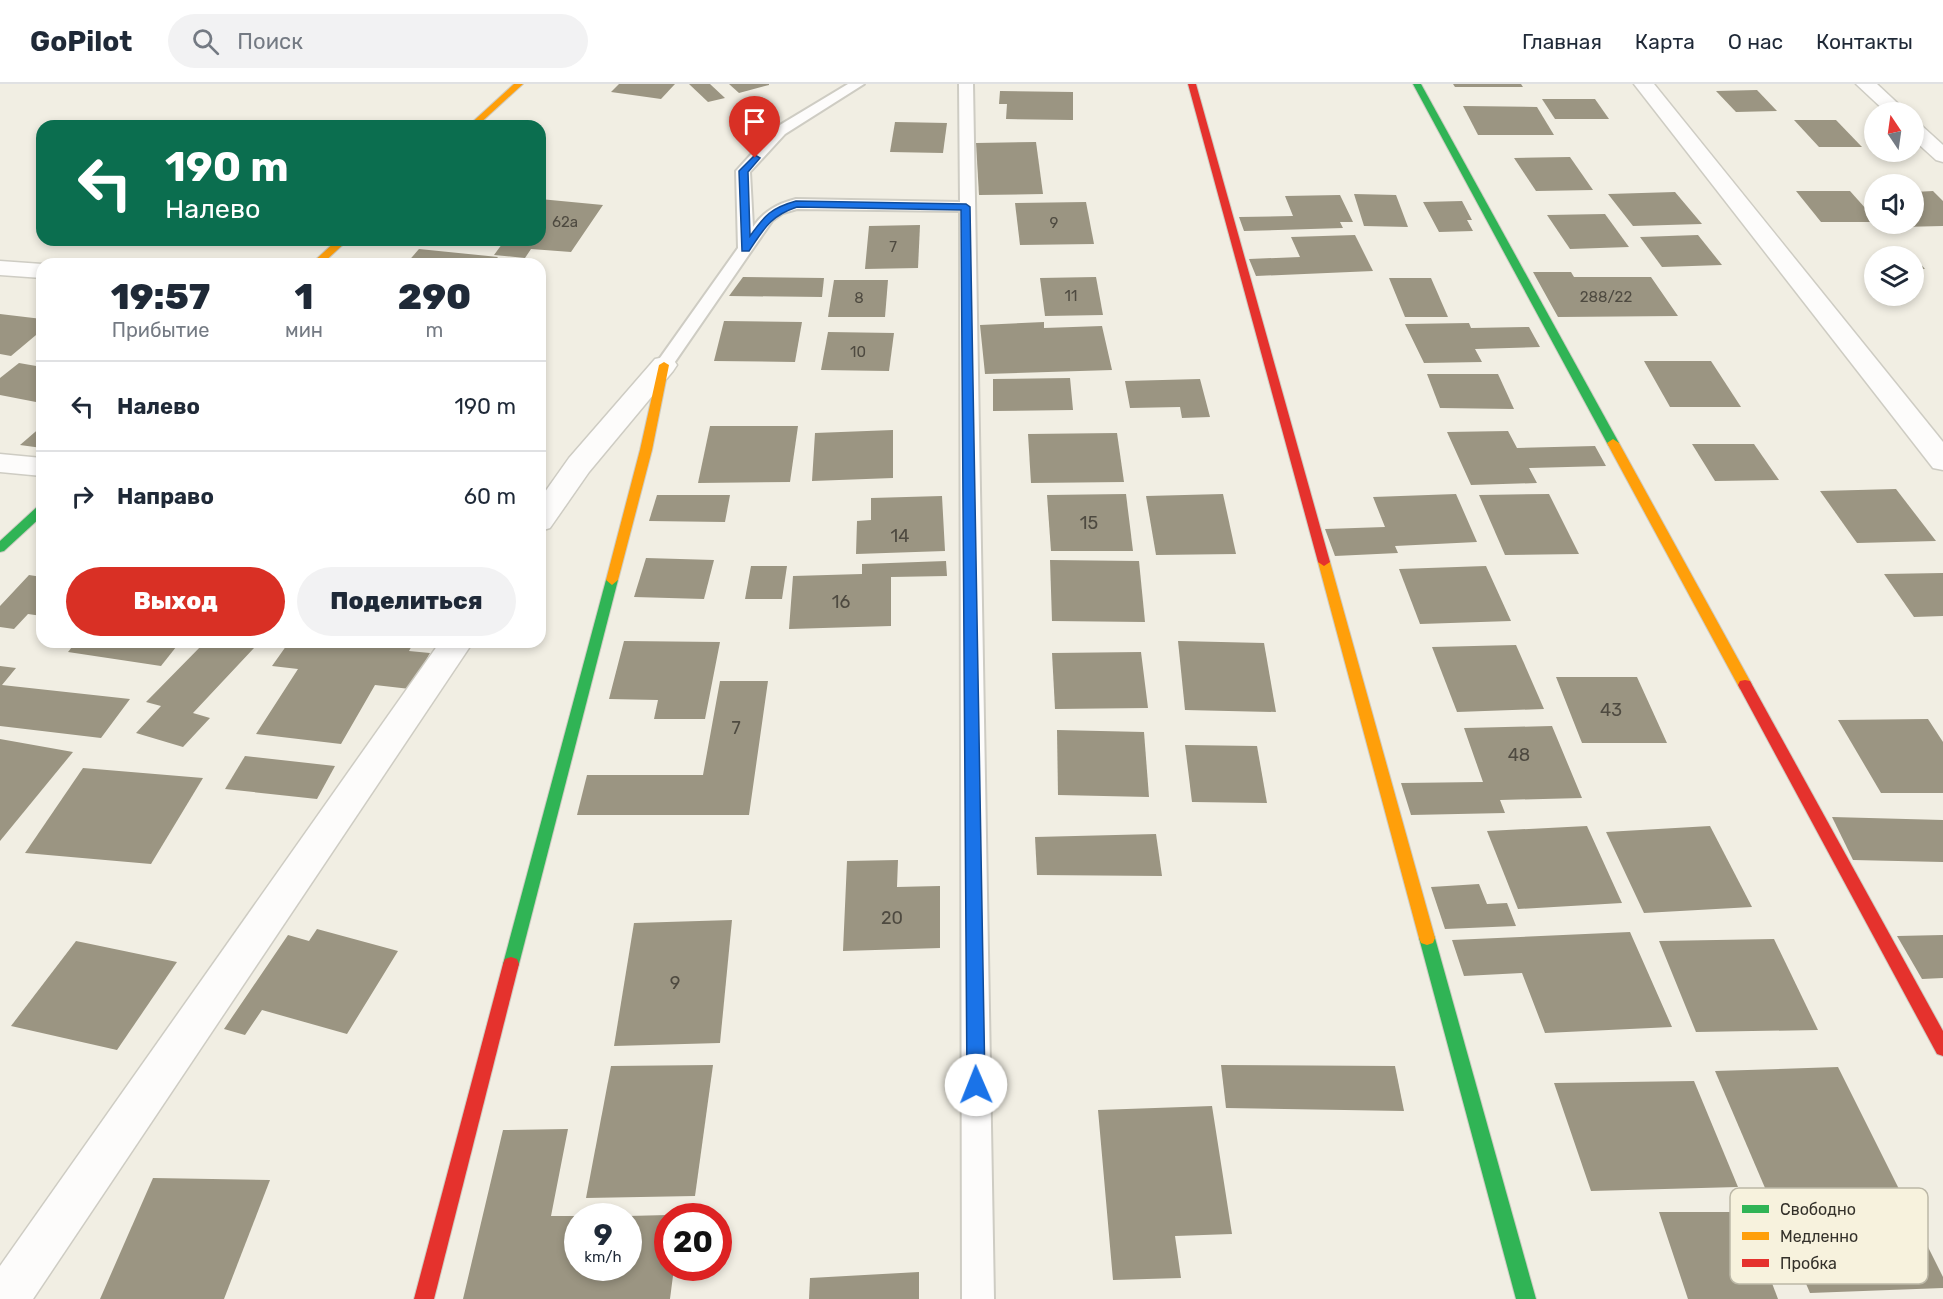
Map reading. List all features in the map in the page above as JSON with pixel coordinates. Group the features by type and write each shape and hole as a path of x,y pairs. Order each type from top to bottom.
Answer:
{"street":[{"path":"479,120 519,84"},
{"path":"1192,84 1526,1299"},
{"path":"1417,84 1943,1048"},
{"path":"1644,84 1943,461"},
{"path":"1866,84 1886,102"},
{"path":"1924,138 1943,156"},
{"path":"323,258 336,246"},
{"path":"0,268 36,271"},
{"path":"546,512 579,465 664,365"},
{"path":"424,1299 646,450 664,365"},
{"path":"0,463 36,466"},
{"path":"0,548 36,515"},
{"path":"5,1299 453,648"}],"lane":[{"path":"746,249 743,171 780,130 857,84"},
{"path":"966,84 978,1299"},
{"path":"664,365 767,218 778,210 796,204 966,207"}],"building":[{"path":"619,84 675,84 661,99 611,92"},
{"path":"689,84 710,84 725,98 708,102"},
{"path":"729,84 769,84 769,85 739,93"},
{"path":"1453,84 1521,84 1523,87 1455,87"},
{"path":"1757,90 1777,111 1736,112 1716,91"},
{"path":"1000,91 1073,92 1073,120 1006,119 1007,104 999,104"},
{"path":"1542,99 1595,99 1609,119 1555,119"},
{"path":"1463,106 1537,107 1554,135 1478,135"},
{"path":"1794,120 1836,120 1862,147 1819,147"},
{"path":"895,122 947,123 943,153 890,152"},
{"path":"1036,142 1043,194 979,195 976,143"},
{"path":"1570,157 1593,190 1536,191 1514,158"},
{"path":"1796,191 1850,191 1864,207 1864,222 1821,222"},
{"path":"1924,191 1933,191 1943,201 1943,226 1924,226"},
{"path":"1675,192 1702,224 1633,226 1608,194"},
{"path":"1354,194 1396,195 1408,227 1364,226"},
{"path":"1340,195 1353,222 1340,222 1343,228 1244,231 1239,217 1293,216 1285,196"},
{"path":"546,200 603,205 571,252 531,249 525,258 494,255 501,246 546,246"},
{"path":"1462,201 1472,220 1467,220 1473,231 1439,232 1423,202"},
{"path":"1086,202 1094,244 1020,245 1015,203"},
{"path":"1605,214 1629,247 1570,249 1547,215"},
{"path":"920,225 918,268 865,269 869,226"},
{"path":"1355,235 1373,271 1256,276 1249,259 1300,257 1291,237"},
{"path":"1698,235 1722,265 1662,267 1640,237"},
{"path":"419,249 498,257 497,258 411,258"},
{"path":"1533,272 1571,272 1574,277 1651,277 1678,316 1558,317"},
{"path":"743,277 824,278 822,297 729,296"},
{"path":"1096,277 1103,315 1045,316 1040,278"},
{"path":"1389,278 1431,278 1448,317 1405,317"},
{"path":"834,280 888,280 885,317 828,317"},
{"path":"0,314 36,318 36,335 11,356 0,354"},
{"path":"724,321 802,322 795,362 714,361"},
{"path":"1044,322 1044,328 1102,326 1112,370 985,374 980,325"},
{"path":"1469,323 1471,328 1529,327 1540,347 1475,349 1482,362 1424,363 1405,324"},
{"path":"828,332 894,333 889,371 821,370"},
{"path":"1644,361 1711,361 1741,407 1670,407"},
{"path":"19,363 36,366 36,402 0,395 0,378"},
{"path":"1427,374 1498,374 1514,409 1440,408"},
{"path":"1070,378 1073,410 993,411 993,379"},
{"path":"1200,379 1210,417 1182,418 1180,407 1130,408 1125,381"},
{"path":"710,426 798,426 790,482 698,483"},
{"path":"893,430 893,478 812,481 815,433"},
{"path":"36,431 36,447 20,445"},
{"path":"1508,431 1517,448 1595,446 1606,466 1529,468 1537,483 1471,485 1447,432"},
{"path":"1117,433 1124,482 1031,483 1028,434"},
{"path":"1692,444 1754,444 1779,480 1715,481"},
{"path":"1896,489 1936,541 1857,543 1820,491"},
{"path":"1126,494 1133,551 1051,551 1047,495"},
{"path":"1223,494 1236,554 1156,555 1146,496"},
{"path":"1456,494 1477,542 1395,546 1398,553 1335,556 1325,529 1385,527 1373,497"},
{"path":"1549,494 1579,554 1505,555 1479,495"},
{"path":"657,495 730,495 725,522 649,521"},
{"path":"942,496 945,551 856,554 857,521 871,520 871,498"},
{"path":"646,558 714,560 704,599 634,597"},
{"path":"1050,560 1139,561 1145,622 1052,621"},
{"path":"946,561 947,576 891,577 891,626 789,629 793,576 862,574 862,564"},
{"path":"751,566 787,566 782,599 745,599"},
{"path":"1486,566 1511,621 1420,624 1399,569"},
{"path":"1943,573 1943,616 1914,617 1884,574"},
{"path":"29,575 36,576 36,615 28,614 14,629 0,627 0,606"},
{"path":"624,641 720,642 705,719 654,719 658,700 609,699"},
{"path":"1178,641 1264,643 1276,712 1185,710"},
{"path":"1516,645 1544,709 1457,712 1432,647"},
{"path":"71,648 175,648 161,666 68,652"},
{"path":"199,648 254,648 193,713 210,718 183,747 136,733 161,706 146,702"},
{"path":"285,648 411,648 409,651 430,653 410,689 375,685 341,744 256,734 298,669 272,666"},
{"path":"1141,652 1148,708 1055,709 1052,653"},
{"path":"0,666 16,668 2,685 130,699 101,738 0,726"},
{"path":"1556,677 1637,677 1667,743 1582,743"},
{"path":"720,681 768,681 749,815 577,815 587,775 703,775"},
{"path":"1928,719 1943,742 1943,793 1881,793 1838,720"},
{"path":"1552,726 1582,798 1500,800 1505,813 1411,815 1401,783 1483,782 1464,728"},
{"path":"1057,730 1144,732 1149,797 1058,795"},
{"path":"0,739 73,752 0,841"},
{"path":"1185,745 1257,746 1267,803 1192,802"},
{"path":"245,756 335,766 317,799 225,789"},
{"path":"83,768 203,778 151,864 25,853"},
{"path":"1832,817 1943,820 1943,862 1853,860"},
{"path":"1587,826 1622,903 1518,909 1487,831"},
{"path":"1710,826 1752,907 1644,913 1606,832"},
{"path":"1156,834 1162,876 1037,875 1035,837"},
{"path":"898,860 897,887 940,886 940,948 843,951 847,861"},
{"path":"1479,884 1487,904 1507,903 1516,926 1445,929 1431,887"},
{"path":"732,920 720,1043 614,1046 634,923"},
{"path":"317,929 398,951 347,1034 262,1010 245,1035 224,1029 288,935 309,941"},
{"path":"1630,932 1672,1027 1545,1033 1522,973 1464,976 1452,940"},
{"path":"1943,935 1943,978 1922,979 1897,936"},
{"path":"1774,939 1818,1030 1696,1032 1659,941"},
{"path":"76,941 177,962 117,1050 11,1026"},
{"path":"713,1065 695,1196 586,1198 611,1066"},
{"path":"1221,1065 1395,1066 1404,1111 1226,1108"},
{"path":"1838,1067 1898,1188 1765,1188 1715,1071"},
{"path":"1694,1081 1738,1187 1591,1191 1554,1083"},
{"path":"1212,1106 1232,1234 1175,1236 1181,1278 1113,1280 1098,1110"},
{"path":"568,1129 551,1216 564,1216 564,1281 642,1281 642,1216 654,1215 654,1281 672,1281 670,1299 463,1299 503,1130"},
{"path":"153,1178 270,1180 224,1299 100,1299"},
{"path":"1659,1212 1730,1212 1730,1284 1772,1284 1778,1299 1688,1299"},
{"path":"1928,1247 1943,1277 1943,1288 1810,1293 1806,1284 1928,1284"},
{"path":"919,1272 919,1299 809,1299 810,1278"}],"traffic: fast":[{"path":"1417,84 1613,443"},
{"path":"0,548 36,515"},
{"path":"511,964 612,580"},
{"path":"1427,938 1526,1299"}],"traffic: slow":[{"path":"479,120 519,84"},
{"path":"323,258 336,246"},
{"path":"612,580 646,450 664,365"},
{"path":"1613,443 1745,685"},
{"path":"1324,562 1427,938"}],"traffic: jam":[{"path":"1192,84 1324,562"},
{"path":"1745,685 1943,1048"},
{"path":"424,1299 511,964"}],"route":[{"path":"755,158 743,171 746,249 767,218 778,210 796,204 966,207 976,1085"}]}
